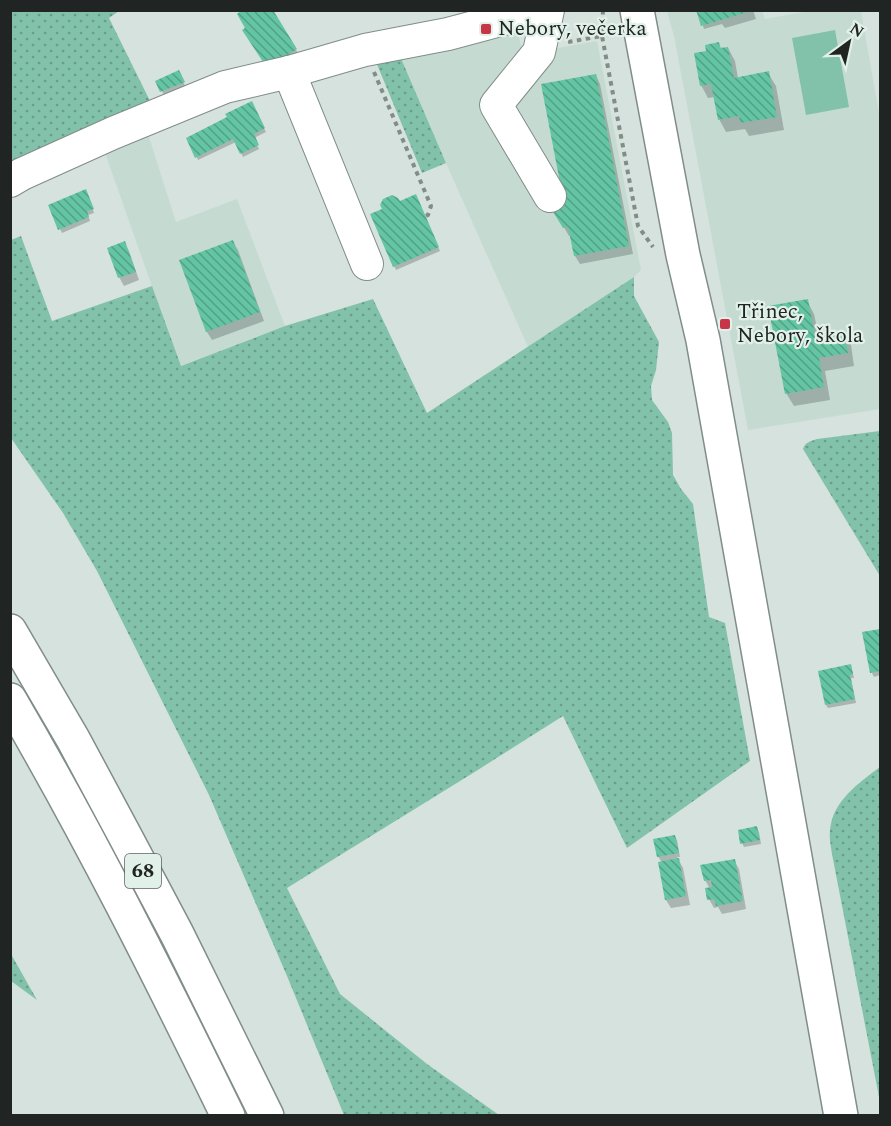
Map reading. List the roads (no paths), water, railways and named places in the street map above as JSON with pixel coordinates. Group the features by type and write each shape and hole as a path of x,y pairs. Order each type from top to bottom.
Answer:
{"main road":[{"path":"637,10 683,255 703,340 841,1116"},
{"name":"68","path":"10,631 73,739 177,934 267,1116"},
{"name":"68","path":"10,700 42,753 115,890 228,1116"}],"street":[{"path":"10,181 113,133 225,87 289,72 365,50 448,34 538,10"},
{"path":"548,10 539,52 496,105 550,196"},
{"path":"289,72 367,264"}],"place":[{"name":"Nebory, večerka","path":"486,29"},
{"name":"Třinec, Nebory, škola","path":"725,324"}]}
